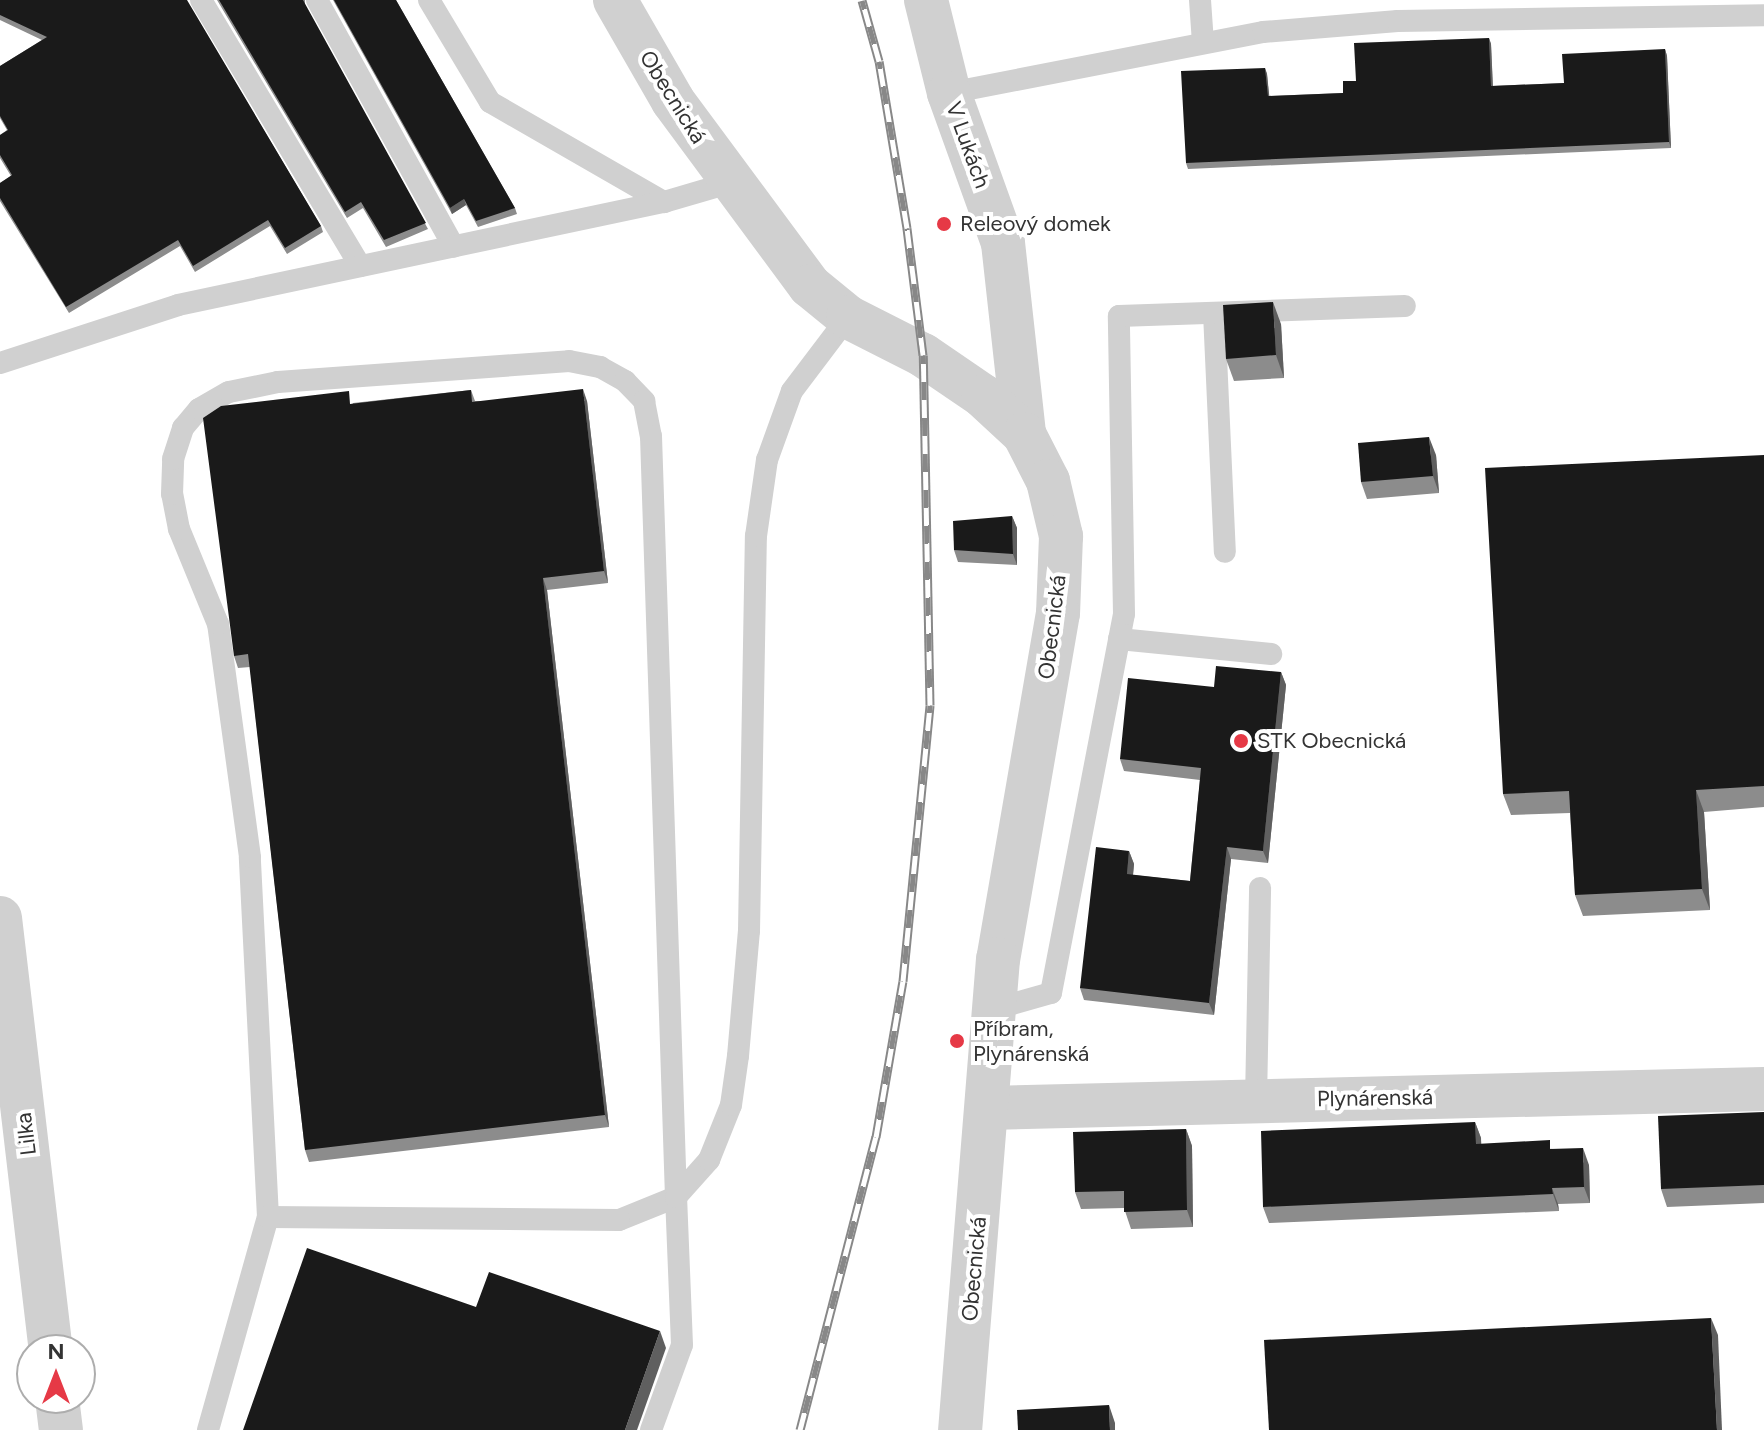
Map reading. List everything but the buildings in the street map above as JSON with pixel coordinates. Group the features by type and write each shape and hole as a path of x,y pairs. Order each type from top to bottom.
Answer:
{"street":[{"name":"Obecnická","path":"615,0 673,101 729,183 810,286 848,317 923,355 983,396 1024,434 1048,481 1061,536 1058,613 998,959 960,1430"},
{"name":"V Lukách","path":"926,0 949,93 1003,243 1024,434"},
{"name":"Lilka","path":"0,918 49,1334"},
{"name":"Plynárenská","path":"987,1108 1764,1089"}],"lane":[{"path":"201,0 360,266"},
{"path":"317,0 454,247"},
{"path":"429,0 490,102 664,202"},
{"path":"1200,0 1203,43"},
{"path":"949,93 1263,32 1398,21 1764,15"},
{"path":"0,363 178,305 664,202 729,183"},
{"path":"994,1009 1051,993 1124,614 1119,316 1405,306"},
{"path":"1214,313 1225,552"},
{"path":"268,1217 619,1220 676,1197 709,1160 731,1105 749,931 756,536 767,460 792,391 848,317"},
{"path":"208,1430 268,1217 250,857 218,624 179,529 172,494 173,459 183,428 199,409 229,392 278,382 569,361 600,367 625,381 644,401 651,436 682,1345 651,1430"},
{"path":"1119,639 1271,654"},
{"path":"1256,1101 1260,888"}],"railway":[{"path":"800,1430 876,1137 903,981 930,705 923,355 907,228 879,61 862,0"}],"place":[{"name":"Releový domek","path":"944,224"},
{"name":"STK Obecnická","path":"1241,741"},
{"name":"Příbram, Plynárenská","path":"957,1041"}]}
